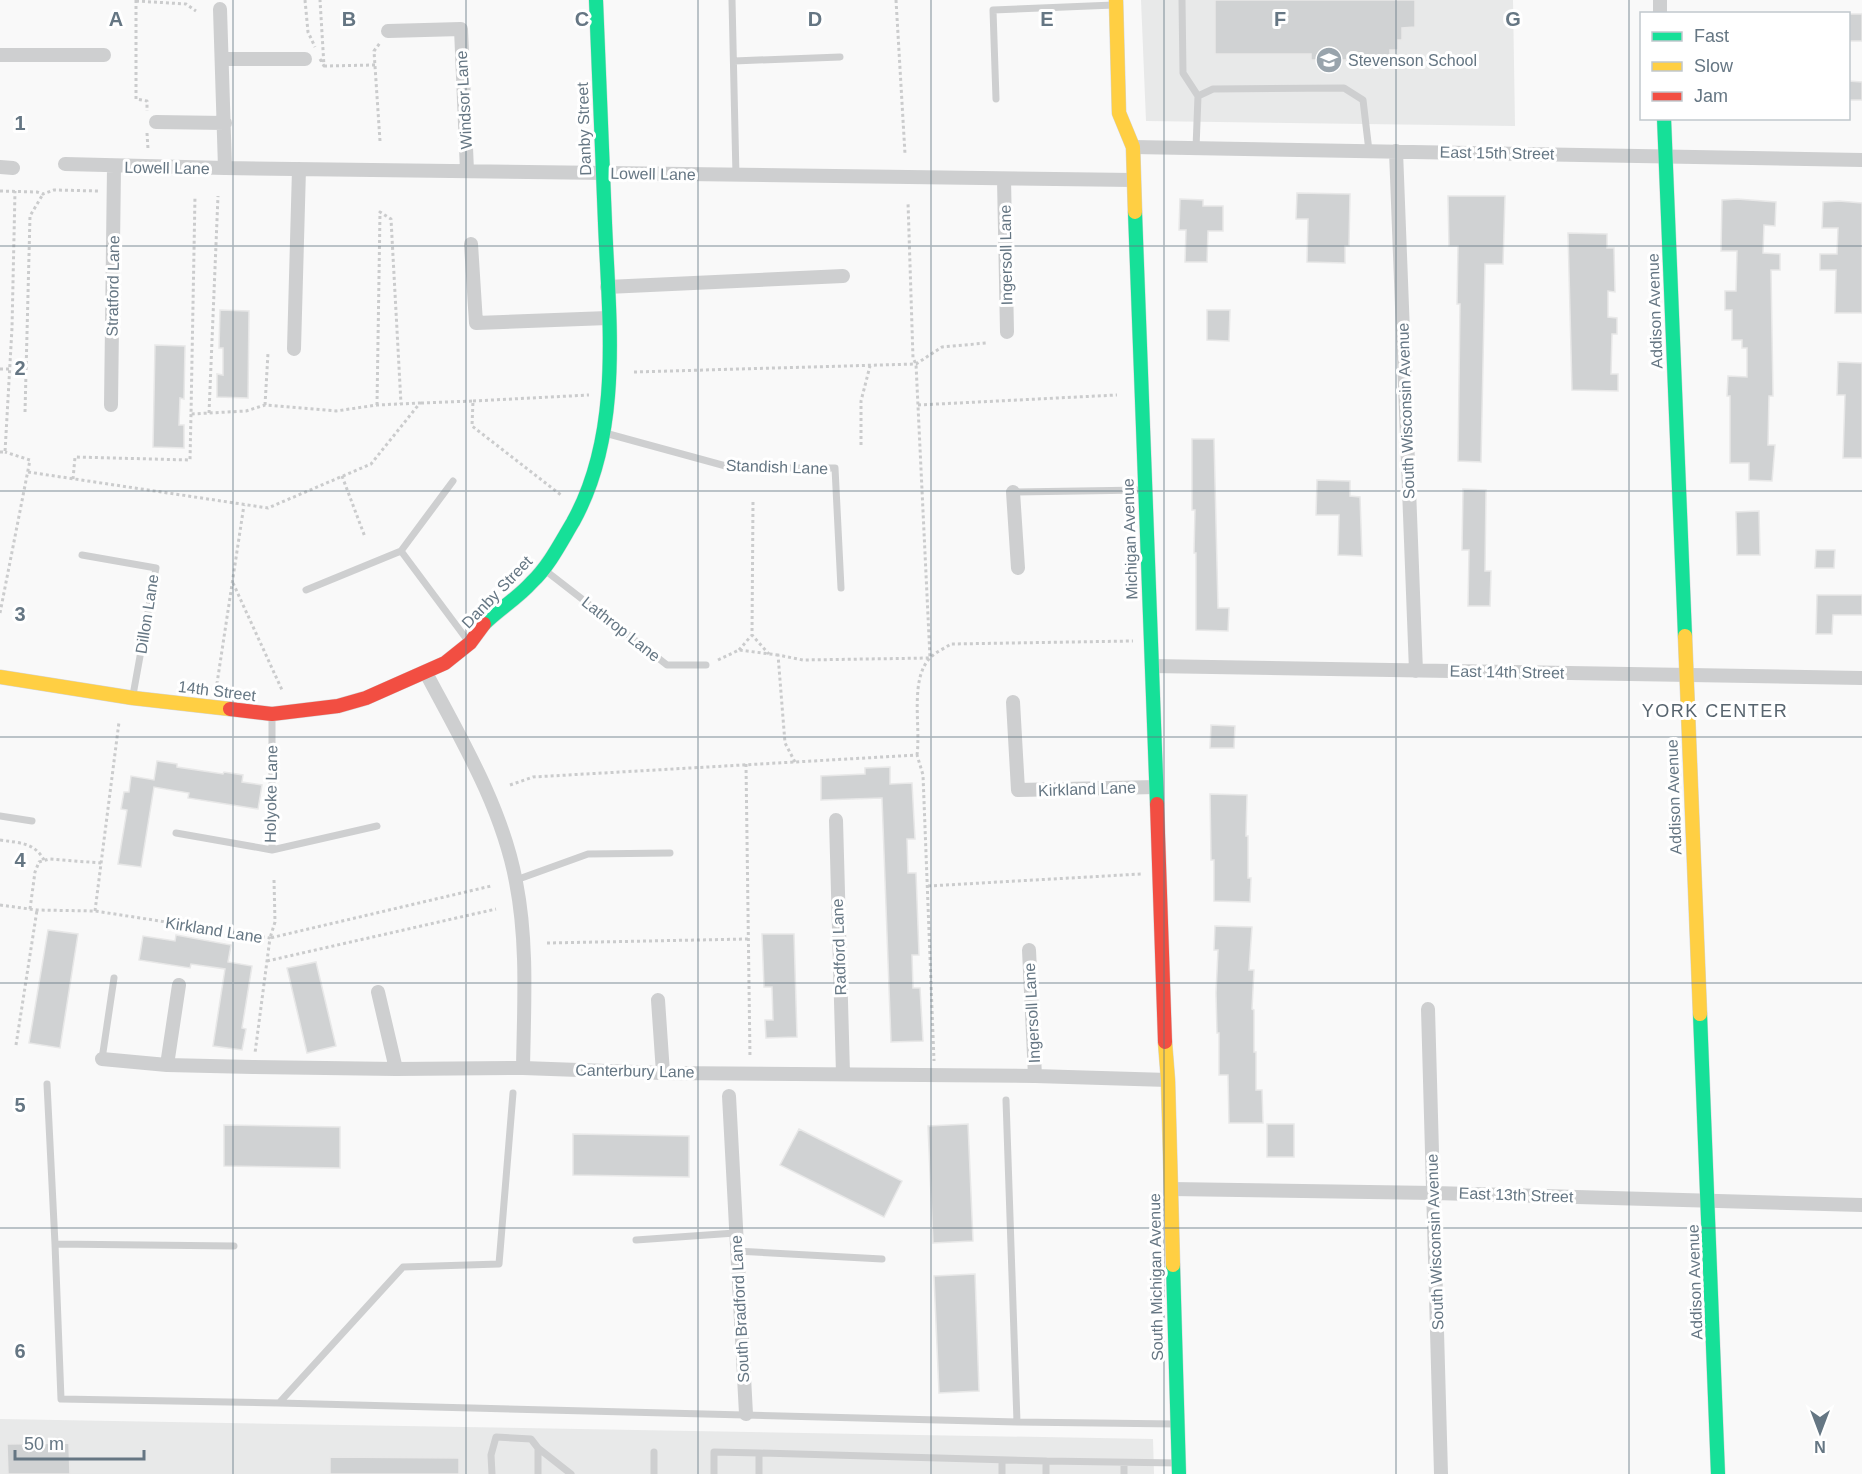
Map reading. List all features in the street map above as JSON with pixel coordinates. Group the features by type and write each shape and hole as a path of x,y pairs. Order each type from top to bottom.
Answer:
{"street":[{"name":"Danby Street","path":"426,673 446,663 470,643 486,622 532,583 544,569 574,520 590,481 603,432 609,386 608,318 596,0"},
{"name":"Michigan Avenue","path":"1116,2 1119,113 1133,147 1144,490 1168,1080"},
{"path":"219,9 225,168"},
{"name":"Windsor Lane","path":"385,36 461,29 468,171"},
{"path":"0,55 104,55"},
{"path":"222,59 304,59"},
{"path":"150,120 225,123"},
{"name":"Addison Avenue","path":"1664,120 1718,1474"},
{"name":"East 15th Street","path":"1133,147 1862,160"},
{"name":"South Wisconsin Avenue","path":"1396,151 1416,671"},
{"name":"Lowell Lane","path":"65,164 114,167 1133,180"},
{"name":"Stratford Lane","path":"111,405 114,167"},
{"path":"294,349 299,169"},
{"name":"Ingersoll Lane","path":"1004,179 1007,332"},
{"path":"471,244 476,323 608,318"},
{"path":"607,287 843,276"},
{"path":"1012,492 1018,568"},
{"name":"East 14th Street","path":"1152,666 1862,678"},
{"path":"426,673 491,803 516,880 525,961 524,1068"},
{"name":"14th Street","path":"0,677 133,698 272,714 338,706 366,698 426,673"},
{"name":"Kirkland Lane","path":"1013,702 1018,790 1156,787"},
{"name":"Radford Lane","path":"836,820 843,1074"},
{"name":"Ingersoll Lane","path":"1029,950 1035,1076"},
{"path":"167,1065 178,985"},
{"path":"378,992 396,1069"},
{"path":"658,1000 663,1073"},
{"name":"South Wisconsin Avenue","path":"1428,1009 1441,1474"},
{"name":"Canterbury Lane","path":"102,1059 167,1065 253,1067 524,1068 663,1073 1035,1076 1168,1080"},
{"name":"South Michigan Avenue","path":"1168,1080 1178,1468"},
{"name":"South Bradford Lane","path":"729,1096 746,1414"},
{"name":"East 13th Street","path":"1171,1189 1434,1193 1862,1205"}],"lane":[{"path":"732,0 736,176"},
{"path":"1182,0 1183,73 1198,96 1196,148"},
{"path":"996,99 993,10 1116,2"},
{"path":"734,61 840,57"},
{"path":"1198,96 1213,89 1344,88 1363,100 1370,151"},
{"name":"Standish Lane","path":"603,432 733,468 835,468 841,588"},
{"path":"306,590 401,551 453,481"},
{"path":"1012,492 1144,490"},
{"path":"401,551 470,643"},
{"name":"Dillon Lane","path":"82,555 156,568 133,698"},
{"name":"Lathrop Lane","path":"544,569 667,665 706,665"},
{"name":"Holyoke Lane","path":"176,833 273,850 272,714"},
{"path":"0,816 32,821"},
{"path":"273,850 377,826"},
{"path":"516,880 588,854 670,853"},
{"path":"102,1059 114,978"},
{"path":"46,1083 56,1244 61,1399 1176,1424"},
{"path":"279,1403 403,1267 499,1264 513,1093"},
{"path":"1006,1100 1017,1422"},
{"path":"636,1240 735,1233"},
{"path":"56,1244 234,1246"},
{"path":"736,1251 882,1259"},
{"path":"492,1474 491,1455 496,1437 531,1439 538,1448 572,1474"},
{"path":"538,1448 538,1474"},
{"path":"654,1452 654,1474"},
{"path":"714,1474 714,1452 1124,1463 1178,1468"},
{"path":"759,1453 759,1474"},
{"path":"1002,1460 1002,1474"},
{"path":"1046,1461 1046,1474"},
{"path":"1124,1463 1124,1474"}],"path":[{"path":"305,0 308,32 315,49"},
{"path":"320,0 324,66"},
{"path":"896,0 905,154"},
{"path":"148,149 150,120 147,101 136,99 136,1 186,4 196,11"},
{"path":"380,141 374,51 385,36"},
{"path":"320,58 324,66"},
{"path":"324,66 375,65"},
{"path":"0,191 43,194 54,190 114,192"},
{"path":"0,613 30,460 2,452 12,328 15,191"},
{"path":"25,412 30,216 43,194"},
{"path":"73,479 75,457 190,460 195,196"},
{"path":"209,413 218,196"},
{"path":"908,202 913,358 916,364 930,658"},
{"path":"377,405 380,212 391,219 401,404"},
{"path":"634,372 916,364 942,347 986,343"},
{"path":"265,405 268,353"},
{"path":"861,445 861,401 870,366"},
{"path":"0,369 9,369"},
{"path":"191,414 246,411 265,405 336,411 377,405 590,395"},
{"path":"918,405 1118,395"},
{"path":"473,401 472,426 561,495"},
{"path":"28,472 268,508 371,464 420,403"},
{"path":"342,476 365,537"},
{"path":"718,660 739,650 752,635 753,502"},
{"path":"216,690 244,505"},
{"path":"233,581 282,690"},
{"path":"752,635 769,654"},
{"path":"935,1075 923,775 917,755 918,679 930,658 951,644 1151,640"},
{"path":"739,650 803,660 930,658"},
{"path":"778,655 785,743 795,762"},
{"path":"95,911 119,722"},
{"path":"510,785 533,777 917,755"},
{"path":"746,764 750,1063"},
{"path":"0,840 33,847 39,851 44,860"},
{"path":"30,909 34,872 39,862 44,860 101,863"},
{"path":"928,886 1148,873"},
{"path":"270,938 275,922 274,880"},
{"path":"270,938 491,886"},
{"name":"Kirkland Lane","path":"0,905 37,910 95,911 270,938 253,1067"},
{"path":"267,961 496,909"},
{"path":"16,1045 37,910"},
{"path":"546,943 748,939"}],"shaded area":[{"name":"Stevenson School","path":"1141,0 1513,0 1515,126 1146,121"},
{"path":"0,1419 1153,1439 1154,1474 0,1474"}],"building":[{"path":"1215,0 1415,0 1415,27 1402,28 1402,40 1398,40 1398,50 1390,50 1390,60 1311,60 1311,54 1215,54"},
{"path":"1850,14 1862,14 1862,41 1850,41"},
{"path":"1850,81 1862,82 1862,100 1850,100"},
{"path":"1297,193 1350,194 1349,246 1345,246 1345,263 1307,262 1308,219 1296,219"},
{"path":"1448,196 1505,196 1503,264 1485,264 1481,462 1458,461 1460,304 1457,304 1458,246 1449,246"},
{"path":"1180,199 1203,200 1203,206 1223,206 1223,231 1208,231 1207,262 1185,262 1186,230 1179,230"},
{"path":"1722,200 1776,202 1775,226 1764,225 1763,253 1780,254 1780,270 1771,270 1773,396 1769,396 1768,445 1775,445 1772,481 1749,480 1749,463 1730,463 1728,376 1747,377 1747,348 1742,348 1742,340 1732,340 1732,310 1725,310 1725,291 1736,291 1737,251 1721,251"},
{"path":"1823,202 1862,203 1862,313 1835,313 1836,270 1820,270 1820,254 1837,254 1838,228 1822,228"},
{"path":"1568,233 1607,234 1607,248 1614,248 1615,292 1608,291 1608,317 1617,318 1617,334 1612,334 1611,374 1618,374 1618,391 1572,390"},
{"path":"220,310 249,311 248,398 217,397 217,374 223,375 223,348 219,348"},
{"path":"1207,310 1230,310 1229,341 1207,340"},
{"path":"155,345 185,346 184,399 180,398 179,425 184,425 184,448 153,447"},
{"path":"1838,362 1862,363 1862,458 1843,458 1845,395 1837,395"},
{"path":"1192,439 1214,439 1218,608 1229,608 1228,631 1196,630"},
{"path":"1317,480 1350,481 1350,496 1360,497 1362,556 1338,555 1339,515 1316,515"},
{"path":"1463,489 1486,490 1485,571 1491,571 1490,606 1468,606 1469,550 1462,550"},
{"path":"1759,511 1760,555 1737,555 1736,512"},
{"path":"1816,550 1835,550 1834,568 1815,568"},
{"path":"1817,595 1862,595 1862,615 1833,615 1832,634 1816,634"},
{"path":"1211,725 1235,726 1234,748 1210,748"},
{"path":"157,761 177,764 177,767 243,775 242,782 262,785 258,809 188,798 189,793 154,787 141,867 118,864 127,810 121,809 124,792 129,792 131,776 154,780"},
{"path":"890,767 890,784 912,783 915,839 907,839 908,873 916,873 919,955 912,955 913,988 920,988 923,1041 891,1042 882,798 821,800 821,776 865,774 865,768"},
{"path":"1210,794 1247,795 1246,836 1248,836 1248,878 1251,878 1250,902 1214,901"},
{"path":"1215,926 1252,927 1249,970 1254,970 1252,1009 1254,1010 1256,1090 1262,1090 1263,1123 1229,1123 1228,1075 1219,1075 1216,993 1218,950 1214,950"},
{"path":"48,930 78,934 60,1048 29,1043"},
{"path":"762,934 794,934 797,1037 766,1038 765,1020 773,1020 772,987 764,987"},
{"path":"176,935 231,945 228,962 252,966 242,1028 246,1029 242,1050 213,1046 225,969 191,964 190,968 139,960 143,936 175,941"},
{"path":"316,962 336,1046 307,1053 287,968"},
{"path":"968,1124 973,1241 933,1243 928,1126"},
{"path":"1267,1124 1294,1124 1294,1157 1267,1157"},
{"path":"224,1125 340,1127 340,1168 224,1166"},
{"path":"799,1129 902,1181 884,1217 780,1165"},
{"path":"573,1134 689,1136 689,1177 573,1175"},
{"path":"975,1274 979,1391 939,1393 934,1276"},
{"path":"69,1443 70,1474 8,1474 7,1444"},
{"path":"330,1457 459,1458 459,1474 330,1474"}],"traffic: fast":[{"path":"484,624 527,588 549,561 573,522 589,487 600,451 606,414 610,337 596,0"},
{"path":"1664,120 1685,636"},
{"path":"1135,212 1157,804"},
{"path":"1700,1014 1718,1474"},
{"path":"1173,1265 1179,1474"}],"traffic: slow":[{"path":"1116,0 1119,113 1133,147 1135,212"},
{"path":"1685,636 1700,1014"},
{"path":"0,677 133,698 230,709"},
{"path":"1165,1042 1173,1265"}],"traffic: jam":[{"path":"230,709 272,714 338,706 366,698 445,663 470,643 484,624"},
{"path":"1157,804 1165,1042"}],"place":[{"name":"Stevenson School","path":"1329,60"}],"district":[{"name":"YORK CENTER","path":"1715,711"}]}
